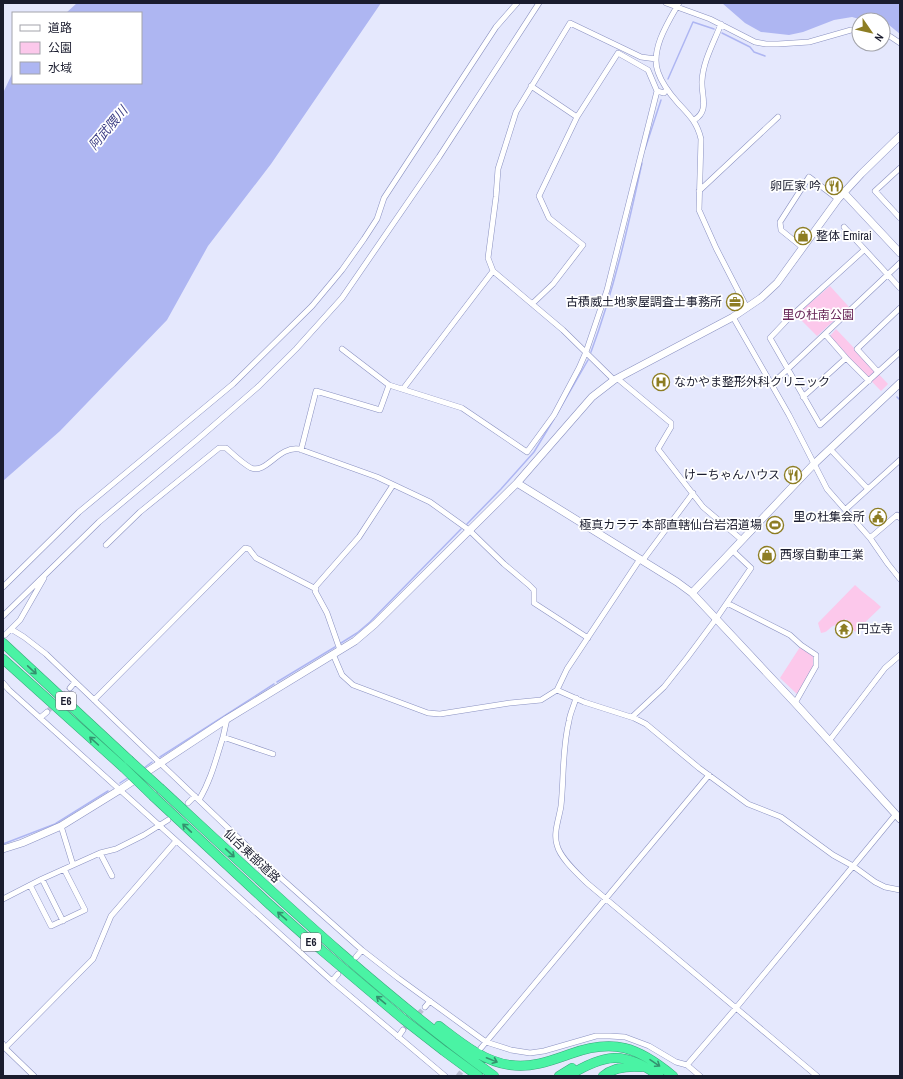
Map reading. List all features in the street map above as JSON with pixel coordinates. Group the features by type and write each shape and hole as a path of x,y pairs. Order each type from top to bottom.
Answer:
{"highway":[{"name":"仙台東部道路","path":"4,639 129,760 276,895 346,957 430,1027 494,1076"},
{"name":"仙台東部道路","path":"3,658 123,767 269,904 403,1018 478,1076"},
{"path":"346,957 458,1040 494,1061 510,1065 535,1065 580,1050 605,1046 620,1046 652,1060 673,1076"},
{"path":"403,1018 430,1044 469,1076"},
{"path":"559,1076 583,1061 594,1057 605,1054 634,1052"},
{"path":"568,1076 585,1065 612,1058 629,1059 659,1076"},
{"path":"603,1076 613,1069 620,1067 644,1067"}],"street":[{"path":"3,587 79,512 233,384 324,292 342,270 377,219 384,198 496,27 517,3"},
{"path":"3,616 98,522 198,440 259,386 296,349 342,298 439,157 539,3"},
{"path":"666,3 678,5 721,24 755,42 778,44 808,42 851,30"},
{"path":"678,5 662,36 656,59 658,72 667,90 694,120 701,139 699,191 700,210 716,248 747,308"},
{"path":"656,59 641,57 570,23 516,112 498,169 488,258 493,271 563,330 616,380 671,423 671,427 658,449 703,507 742,540"},
{"path":"694,120 700,117 704,109 702,80 707,59 721,24"},
{"path":"891,37 900,43"},
{"path":"342,349 389,385 462,408 527,452 554,415 586,352 607,290 657,91 648,70 618,53 577,117 539,196 549,218 583,245 553,284 532,304"},
{"path":"531,86 577,117"},
{"path":"657,91 664,93 667,90"},
{"path":"699,191 778,117"},
{"path":"3,849 22,843 61,826 227,719 355,640 374,624 517,483 592,397 616,380 733,317 747,308 777,283 838,199 900,136"},
{"path":"899,216 875,191 900,168"},
{"path":"802,247 781,230 780,222 809,177 838,199"},
{"path":"844,193 900,253"},
{"path":"844,227 900,288"},
{"path":"864,250 788,319 770,338 820,425 900,352"},
{"path":"772,384 900,263"},
{"path":"403,389 493,271"},
{"path":"878,372 857,349 900,308"},
{"path":"733,317 772,384 813,465 827,488 870,538 900,579"},
{"path":"825,334 869,381"},
{"path":"803,397 846,358"},
{"path":"692,593 813,465 900,383"},
{"path":"301,450 316,391 380,410 389,385"},
{"path":"106,545 140,512 220,448 226,448 252,468 266,466 285,451 292,448 377,477 430,502 469,530 504,564 529,585 534,590 534,603 588,638"},
{"path":"830,449 868,490"},
{"path":"846,509 900,460"},
{"path":"517,483 677,582 692,593 795,703 898,817 853,866 687,1065"},
{"path":"340,650 327,613 315,591 316,586 359,537 393,485"},
{"path":"333,654 342,675 353,685 428,713 440,714 510,703 541,700 557,690 567,669 641,560 693,493"},
{"path":"870,538 899,515"},
{"path":"94,700 244,548 249,549 256,558 316,589"},
{"path":"632,717 664,687 727,604 751,568 732,550"},
{"path":"4,639 20,620 50,569"},
{"path":"727,604 790,635 801,645 816,655 816,666 795,703"},
{"path":"11,629 46,654 272,870 362,950 486,1042 511,1050 530,1053 544,1051 596,1036 625,1038 649,1046 676,1062 687,1065 700,1076"},
{"path":"829,741 885,668 900,655"},
{"path":"70,688 75,682"},
{"path":"3,683 10,691 332,981 445,1076"},
{"path":"557,690 584,702 632,717 646,724 698,768 748,804 781,818 833,855 885,887 900,890"},
{"path":"3,692 10,691"},
{"path":"576,698 569,720 565,751 561,806 555,837 557,846 576,873 817,1076"},
{"path":"40,718 47,712"},
{"path":"188,803 197,798 206,788 223,737 227,719"},
{"path":"223,737 273,754"},
{"path":"481,1048 709,775"},
{"path":"3,899 64,869 100,853 116,849 144,836 168,820"},
{"path":"61,826 73,865"},
{"path":"34,1076 4,1046 93,959 112,916 176,841"},
{"path":"100,853 112,876"},
{"path":"30,885 51,926 63,921 85,910 64,869"},
{"path":"42,879 63,921"},
{"path":"356,957 362,950"},
{"path":"332,981 338,974"},
{"path":"425,1007 430,1001"},
{"path":"398,1037 403,1030"}],"green space":[{"name":"里の杜南公園","path":"830,286 849,307 817,336 796,315"},
{"path":"836,329 888,384 881,391 845,354 830,336"},
{"path":"855,585 881,607 855,632 846,619 821,633 818,623"},
{"path":"800,647 815,657 814,665 798,695 780,678"}],"water":[{"name":"阿武隈川","path":"77,3 381,3 271,164 208,246 167,320 60,431 3,481 3,93 12,74 12,84 142,84 142,12 67,12"},
{"path":"722,3 900,3 900,34 891,27 891,12 851,12 851,17 834,20 803,32 789,35 761,32 745,23"}],"waterway":[{"path":"668,79 693,22 714,29"},
{"path":"722,33 750,47 754,52 765,56"},
{"path":"645,149 661,100"},
{"path":"591,352 614,282 642,163"},
{"path":"557,414 588,360"},
{"path":"897,397 900,400"},
{"path":"467,524 534,452 554,419"},
{"path":"341,643 357,633 370,622 461,529"},
{"path":"277,682 335,647"},
{"path":"160,757 274,684"},
{"path":"144,768 152,762"},
{"path":"120,783 129,777"},
{"path":"3,844 55,824 108,791"}],"tunnel":[{"path":"47,712 70,688"},
{"path":"403,1030 425,1007"},
{"path":"458,1076 473,1058"}],"place":[{"name":"卵匠家 吟","path":"834,186"},
{"name":"整体 Emirai","path":"803,236"},
{"name":"古積威土地家屋調査士事務所","path":"735,302"},
{"name":"なかやま整形外科クリニック","path":"661,382"},
{"name":"けーちゃんハウス","path":"793,475"},
{"name":"里の杜集会所","path":"878,517"},
{"name":"極真カラテ 本部直轄仙台岩沼道場","path":"775,525"},
{"name":"西塚自動車工業","path":"767,555"},
{"name":"円立寺","path":"844,629"}]}
